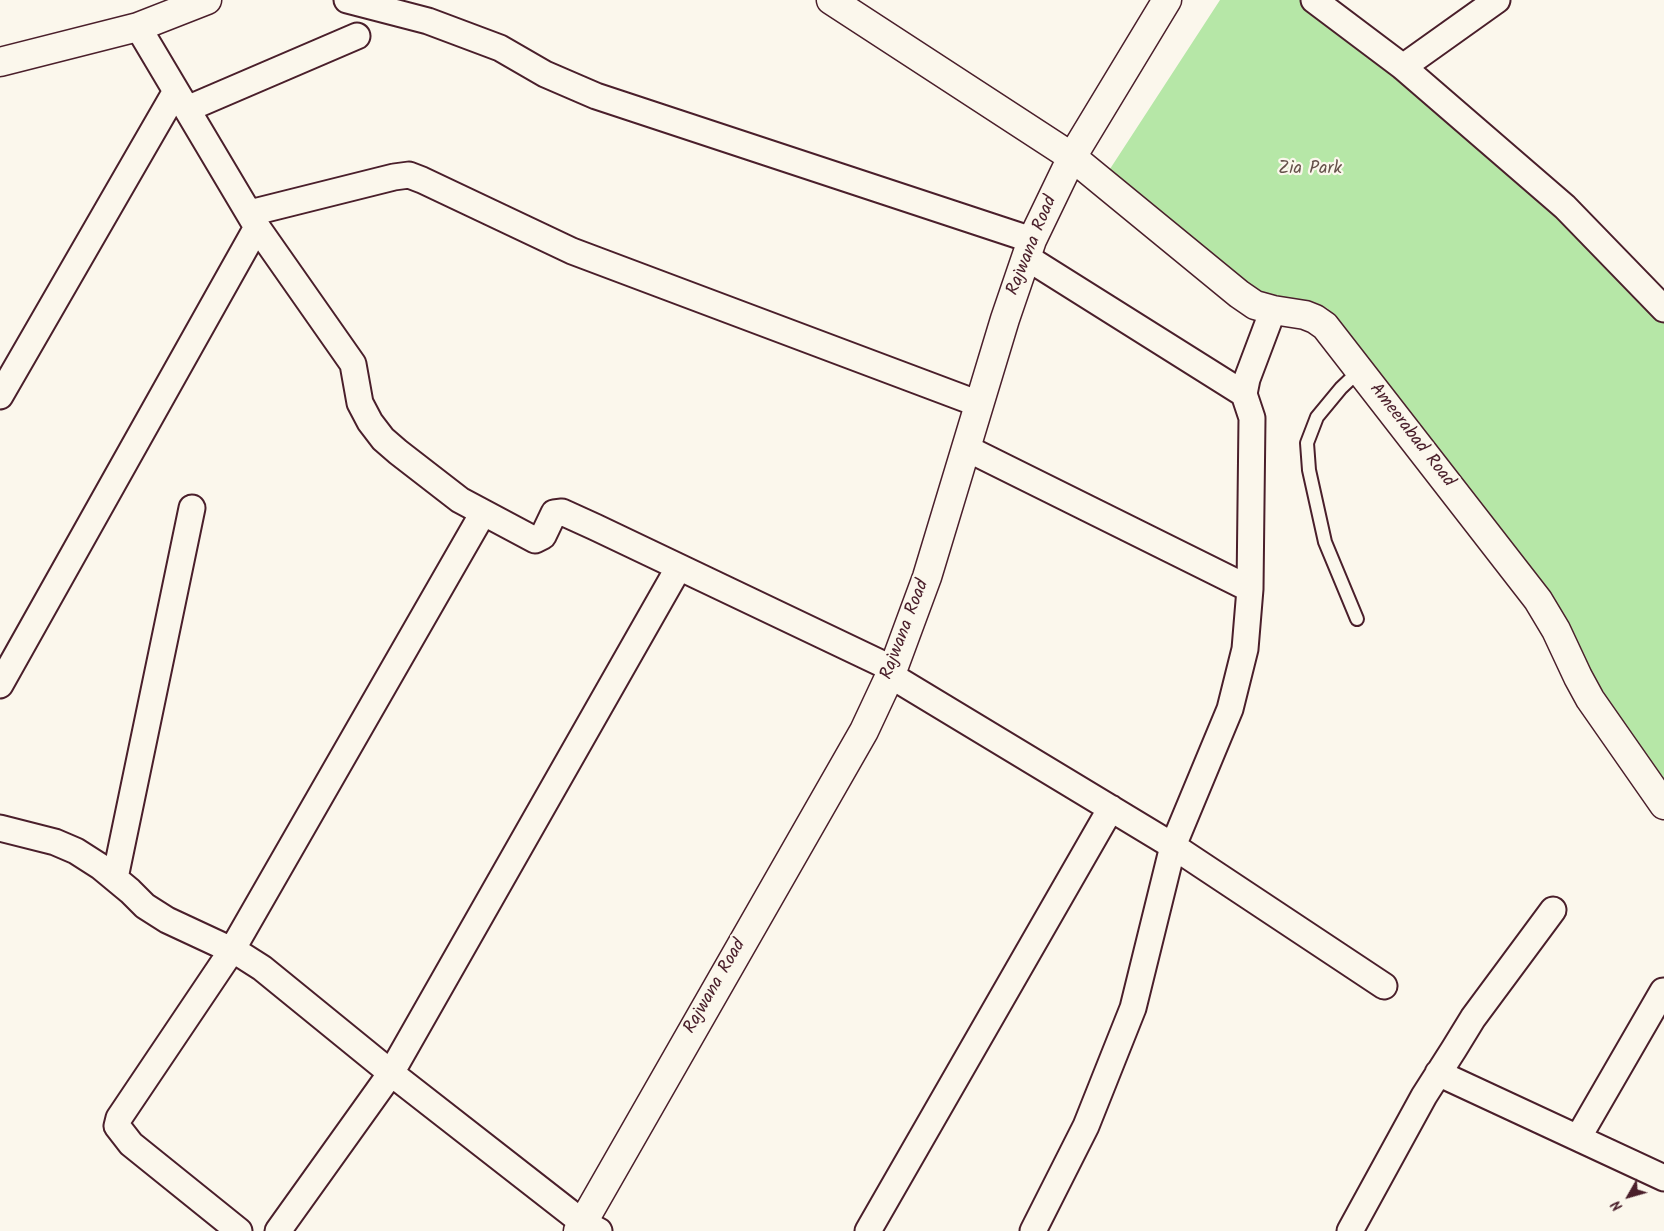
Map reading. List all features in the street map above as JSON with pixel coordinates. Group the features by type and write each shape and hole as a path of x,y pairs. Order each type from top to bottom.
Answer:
{"street":[{"path":"0,62 138,27 207,0"},
{"path":"347,0 428,21 500,48 545,74 596,96 1029,249 1244,394"},
{"name":"Ameerabad Road","path":"831,0 1072,157 1239,294 1255,305 1305,315 1325,326 1538,600 1556,630 1590,699 1664,806"},
{"name":"Rajwana Road","path":"586,1228 864,731 891,672 927,577 1005,319 1029,249 1072,157 1167,0"},
{"path":"1314,0 1403,67 1565,208 1664,309"},
{"path":"1403,67 1498,0"},
{"path":"138,27 254,220 353,364 360,402 370,422 383,439 460,500 535,540 543,536 554,514 562,512 679,567 891,672 1173,846 1384,986"},
{"path":"0,396 181,100 357,36"},
{"path":"0,685 254,220 394,177 409,175 572,251 980,404"},
{"path":"1033,1231 1086,1126 1133,1008 1173,846 1230,709 1245,649 1250,589 1252,418 1244,394 1247,379 1273,310"},
{"path":"966,448 1250,589"},
{"path":"115,878 192,508"},
{"path":"239,1231 131,1144 117,1126 118,1118 232,950 483,513"},
{"path":"278,1231 391,1073 679,567"},
{"path":"868,1231 1111,808"},
{"path":"0,828 55,842 76,851 101,867 145,906 167,920 232,950 262,968 586,1228"},
{"path":"1350,1231 1438,1073 1474,1018 1553,910"},
{"path":"1578,1138 1663,991"},
{"path":"1438,1073 1664,1178"}],"lane":[{"path":"1357,620 1325,542 1309,470 1307,443 1318,417 1341,388 1360,370"}],"green space":[{"name":"Zia Park","path":"1220,0 1304,0 1558,211 1664,319 1664,796 1591,682 1556,612 1327,308 1254,295 1108,172"}]}
